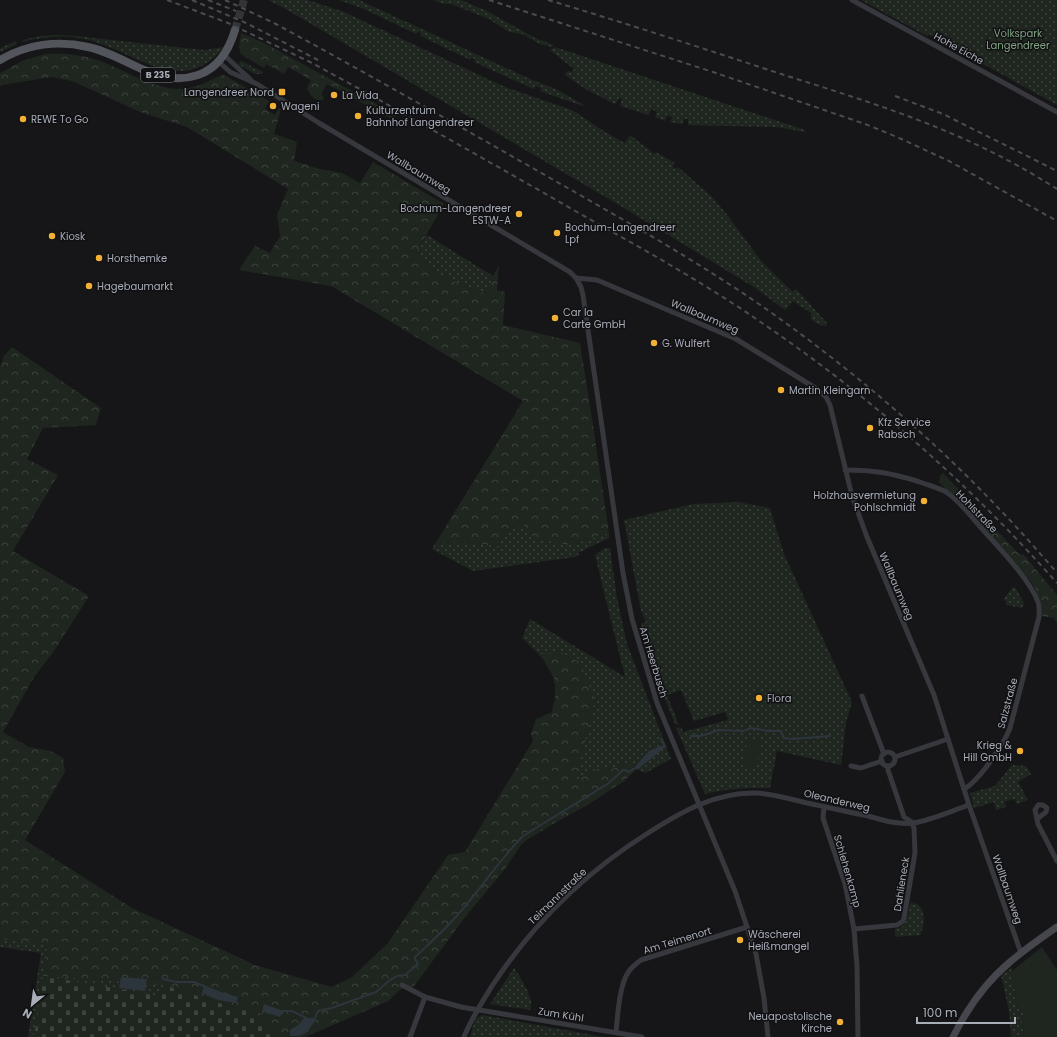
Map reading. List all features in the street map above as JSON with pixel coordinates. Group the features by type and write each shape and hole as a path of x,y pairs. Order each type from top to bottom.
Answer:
{"main road":[{"path":"222,59 235,30"},
{"name":"B 235","path":"0,60 29,47 59,43 90,47 119,58 146,72 177,79 203,73 222,59"}],"street":[{"name":"Hohe Eiche","path":"852,0 1057,112"},
{"name":"Wallbaumweg","path":"222,59 230,72 256,84"},
{"name":"Wallbaumweg","path":"222,59 256,84 319,123 570,272 576,278 597,280 736,339 817,389 826,397 830,405 852,496 867,537 926,674 969,805 1021,953"},
{"name":"Am Heerbusch","path":"576,278 583,295 623,573 632,619 657,703 735,890 756,954 764,998 768,1037"},
{"name":"Hohlstraße","path":"845,470 869,470 892,474 946,492 961,505 1008,558 1034,594 1040,608"},
{"name":"Salzstraße","path":"964,789 974,782 1007,737 1039,617 1040,608"},
{"path":"862,696 884,754 882,761"},
{"path":"895,757 948,739"},
{"path":"884,754 890,753 895,757"},
{"path":"888,766 894,763 895,757"},
{"path":"882,761 884,765 888,766"},
{"path":"851,766 861,768 882,761"},
{"path":"888,766 904,817 912,823"},
{"name":"Oleanderweg","path":"700,804 711,799 742,793 773,794 824,807 895,822 912,823 969,805"},
{"name":"Teimannstraße","path":"464,1037 477,1009 509,961 539,925 570,894 603,864 676,815 700,804"},
{"name":"Schlehenkamp","path":"824,807 823,818 845,884 854,929 857,966 858,1037"},
{"path":"1037,819 1042,833 1057,861"},
{"name":"Dahlieneck","path":"854,929 897,925 902,922 904,918 915,853 914,828 912,823"},
{"name":"Am Teimenort","path":"616,1032 623,986 628,972 633,966 641,960 747,927"},
{"path":"953,1037 984,988 1021,953 1057,927"},
{"name":"Zum Kühl","path":"402,985 425,997 461,1007 642,1037"},
{"path":"410,1037 425,997"}],"green space":[{"path":"268,0 308,0 344,12 505,87 572,110 605,132 625,143 630,135 652,153 654,154 656,152 675,163 672,166 676,169 678,167 711,196 725,212 762,262 793,292 796,289 827,323 827,326 820,325 811,320 811,313 793,301 785,310 754,287 614,202"},
{"path":"339,0 359,0 530,79 556,89 584,105 583,106 540,91 541,88 535,86 534,89 474,62 475,59 472,58 470,60 421,36 421,33 418,32 416,34 364,9"},
{"path":"434,0 461,0 487,11 535,38 554,45 551,47 540,44 522,34 509,32 489,19 451,4 443,4"},
{"name":"Volkspark Langendreer","path":"861,0 1057,0 1057,105 929,34 927,36"},
{"path":"241,33 266,44 396,115 393,119 388,117 327,84 321,95 324,97 323,100 315,99 311,96 307,88 311,80 288,67 284,74 266,64 264,68 241,54 239,47"},
{"path":"57,35 204,50 224,47 208,62 193,69 176,71 160,68 109,47 75,37 39,38 22,42 23,40 40,36"},
{"path":"16,41 17,44 0,52 0,48"},
{"path":"555,47 805,130 805,132 776,127 688,125 688,119 684,119 682,124 670,122 672,117 667,116 665,121 655,117 657,112 652,109 648,115 620,106 622,99 619,98 615,104 587,90 565,75 567,71 572,72 574,69 550,50"},
{"path":"45,54 71,54 84,56 166,88 177,89 196,86 224,75 269,101 265,109 275,115 279,108 281,109 274,134 297,142 294,161 320,169 342,173 360,183 373,162 444,204 416,253 436,272 465,287 488,294 493,276 499,265 497,290 505,292 503,325 580,343 609,533 569,545 534,538 523,524 503,533 499,546 456,542 435,544 523,401 331,286 239,270 255,246 270,253 280,236 277,215 288,189 187,127 140,112 72,81 51,77 2,85 0,87 0,73 22,61"},
{"path":"241,61 263,72 262,74 255,74 238,64"},
{"path":"427,235 493,276 489,294 465,287 436,272 416,253"},
{"path":"12,347 101,408 96,425 43,428 27,459 58,475 13,551 89,596 54,651 34,677 3,732 29,747 51,751 63,758 65,772 25,840 132,908 255,965 332,987 352,977 388,943 448,855 465,852 533,741 531,734 536,719 552,712 555,700 555,680 540,654 563,653 581,663 595,701 576,780 603,766 613,769 623,762 637,769 624,781 586,806 539,831 525,841 504,870 465,917 414,986 401,989 388,1001 305,1037 273,1037 259,1014 164,985 43,976 47,944 0,939 0,367 4,356"},
{"path":"943,473 1018,553 1024,555 1057,595 1057,623 1054,618 1042,616 1041,604 1034,586 1014,562 939,482 940,476"},
{"path":"738,502 770,508 784,554 852,702 846,723 841,765 777,751 770,788 738,789 705,794 676,728 681,727 683,732 728,720 725,712 694,721 681,690 667,695 679,725 675,724 661,688 641,624 646,622 641,611 624,520 693,504"},
{"path":"523,524 569,545 609,533 609,538 578,553 579,555 575,557 473,571 432,549 435,544 456,542 499,546 503,533"},
{"path":"605,548 610,548 617,598 627,644 671,759 645,773 637,769 624,781 525,841 504,870 465,917 414,986 401,989 388,1001 305,1037 273,1037 259,1014 164,985 160,997 43,976 34,1037 28,1037 41,953 0,947 0,939 47,944 302,1005 374,968 469,864 552,712 555,699 554,679 550,670 539,654 522,638 530,619 625,677 595,555"},
{"path":"1013,587 1015,587 1024,603 1022,608 1006,605 1006,601 1003,600"},
{"path":"748,739 762,742 756,768 742,765"},
{"path":"1012,765 1026,766 1031,774 1018,782 1028,800 1017,804 1015,799 1004,802 1006,807 996,810 994,802 974,808 970,793 995,786"},
{"path":"910,903 917,904 922,910 924,923 922,931 920,935 895,937 895,929 903,926 907,919"},
{"path":"1042,947 1057,970 1057,1037 1024,1037 1022,1020 1026,1005 1017,1008 1012,971"},
{"path":"514,968 531,1000 530,1010 490,1004"},
{"path":"1012,968 1017,1008 1026,1005 1022,1020 1024,1037 1011,1037 1009,1011 1001,975"},
{"path":"43,976 160,996 164,985 219,1003 260,1014 273,1037 34,1037"},
{"path":"482,1015 604,1037 470,1037 475,1019"}],"shaded area":[{"path":"661,746 664,747 663,749 638,769 633,769 649,751"},
{"path":"121,977 147,979 145,991 119,988"},
{"path":"204,985 238,997 236,1003 218,1000 202,993"},
{"path":"264,1004 283,1011 280,1017 262,1011"},
{"path":"304,1018 313,1018 315,1021 303,1035 290,1036 290,1030 298,1025"}],"waterway":[{"path":"691,736 701,736 719,730 743,731 751,728 768,731 781,731 784,738 792,739 830,736"},
{"path":"661,739 664,744 664,747 662,747"},
{"path":"312,1019 314,1020 318,1011 332,1008 376,992 390,980 397,976 405,975 418,964 415,957 456,917 523,836 609,783 623,770 629,772 633,769"},
{"path":"163,979 176,982 194,982 204,986"},
{"path":"283,1011 292,1011 306,1018"}],"tunnel":[{"path":"235,30 244,0"}],"railway":[{"path":"167,0 228,23 310,62 647,252 740,308 842,381 918,444 990,511 1057,583"},
{"path":"192,0 246,23 318,60"},
{"path":"208,0 236,11"},
{"path":"225,0 274,23 434,112 661,242 743,293 847,370 921,433 957,466 1025,536 1057,573"},
{"path":"489,0 716,73 865,124 949,161 1057,221"},
{"path":"548,0 849,96 941,129 988,150 1057,189"},
{"path":"895,96 943,114 1057,171"}],"place":[{"name":"Langendreer Nord","path":"282,92"},
{"name":"La Vida","path":"334,95"},
{"name":"Wageni","path":"273,106"},
{"name":"Kulturzentrum Bahnhof Langendreer","path":"358,116"},
{"name":"REWE To Go","path":"23,119"},
{"name":"Bochum-Langendreer ESTW-A","path":"519,214"},
{"name":"Bochum-Langendreer Lpf","path":"557,233"},
{"name":"Kiosk","path":"52,236"},
{"name":"Horsthemke","path":"99,258"},
{"name":"Hagebaumarkt","path":"89,286"},
{"name":"Car la Carte GmbH","path":"555,318"},
{"name":"G. Wulfert","path":"654,343"},
{"name":"Martin Kleingarn","path":"781,390"},
{"name":"Kfz Service Rabsch","path":"870,428"},
{"name":"Holzhausvermietung Pohlschmidt","path":"924,501"},
{"name":"Flora","path":"759,698"},
{"name":"Krieg & Hill GmbH","path":"1020,751"},
{"name":"Wäscherei Heißmangel","path":"740,940"},
{"name":"Neuapostolische Kirche","path":"840,1022"}]}
